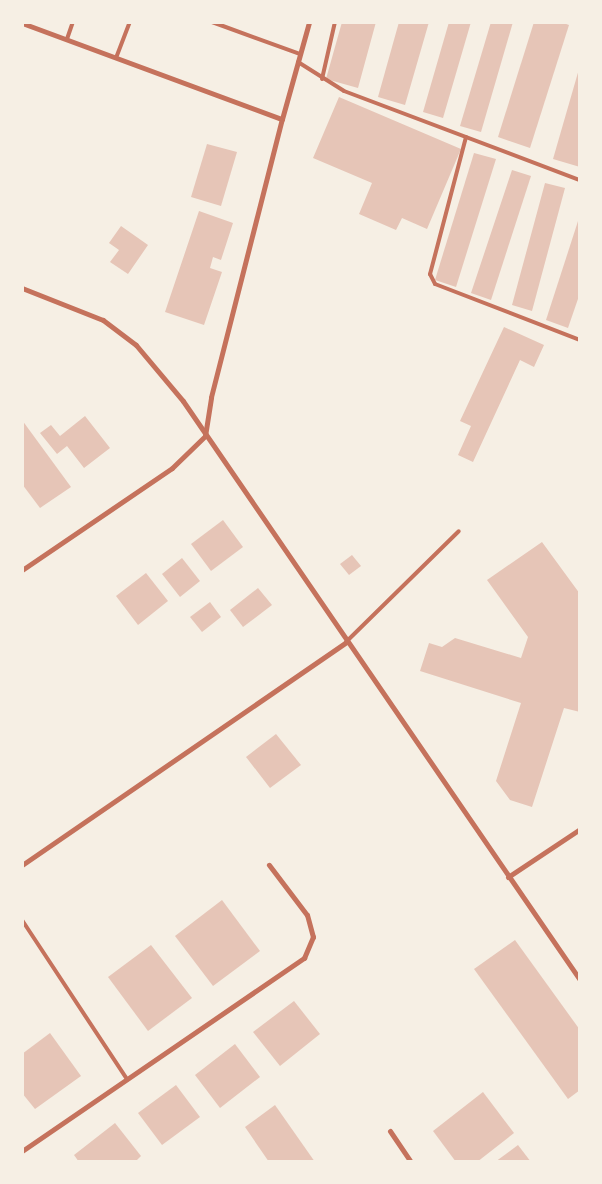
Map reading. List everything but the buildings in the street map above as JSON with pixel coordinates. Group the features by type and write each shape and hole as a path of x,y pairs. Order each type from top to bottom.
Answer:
{"street":[{"path":"22,22 282,119"},
{"path":"22,570 172,468 205,436 212,397 282,119 309,22"},
{"path":"22,288 103,320 136,345 182,401 580,980"},
{"path":"22,865 346,642"},
{"path":"508,877 580,829"},
{"path":"22,1151 304,958 313,937 307,915 270,865"},
{"path":"390,1131 411,1162"}],"lane":[{"path":"67,40 73,22"},
{"path":"116,58 130,22"},
{"path":"212,22 300,54"},
{"path":"322,79 336,22"},
{"path":"298,62 322,79 344,91 580,180"},
{"path":"466,137 430,274 435,284 580,340"},
{"path":"346,642 459,530"},
{"path":"22,920 128,1079"}]}
